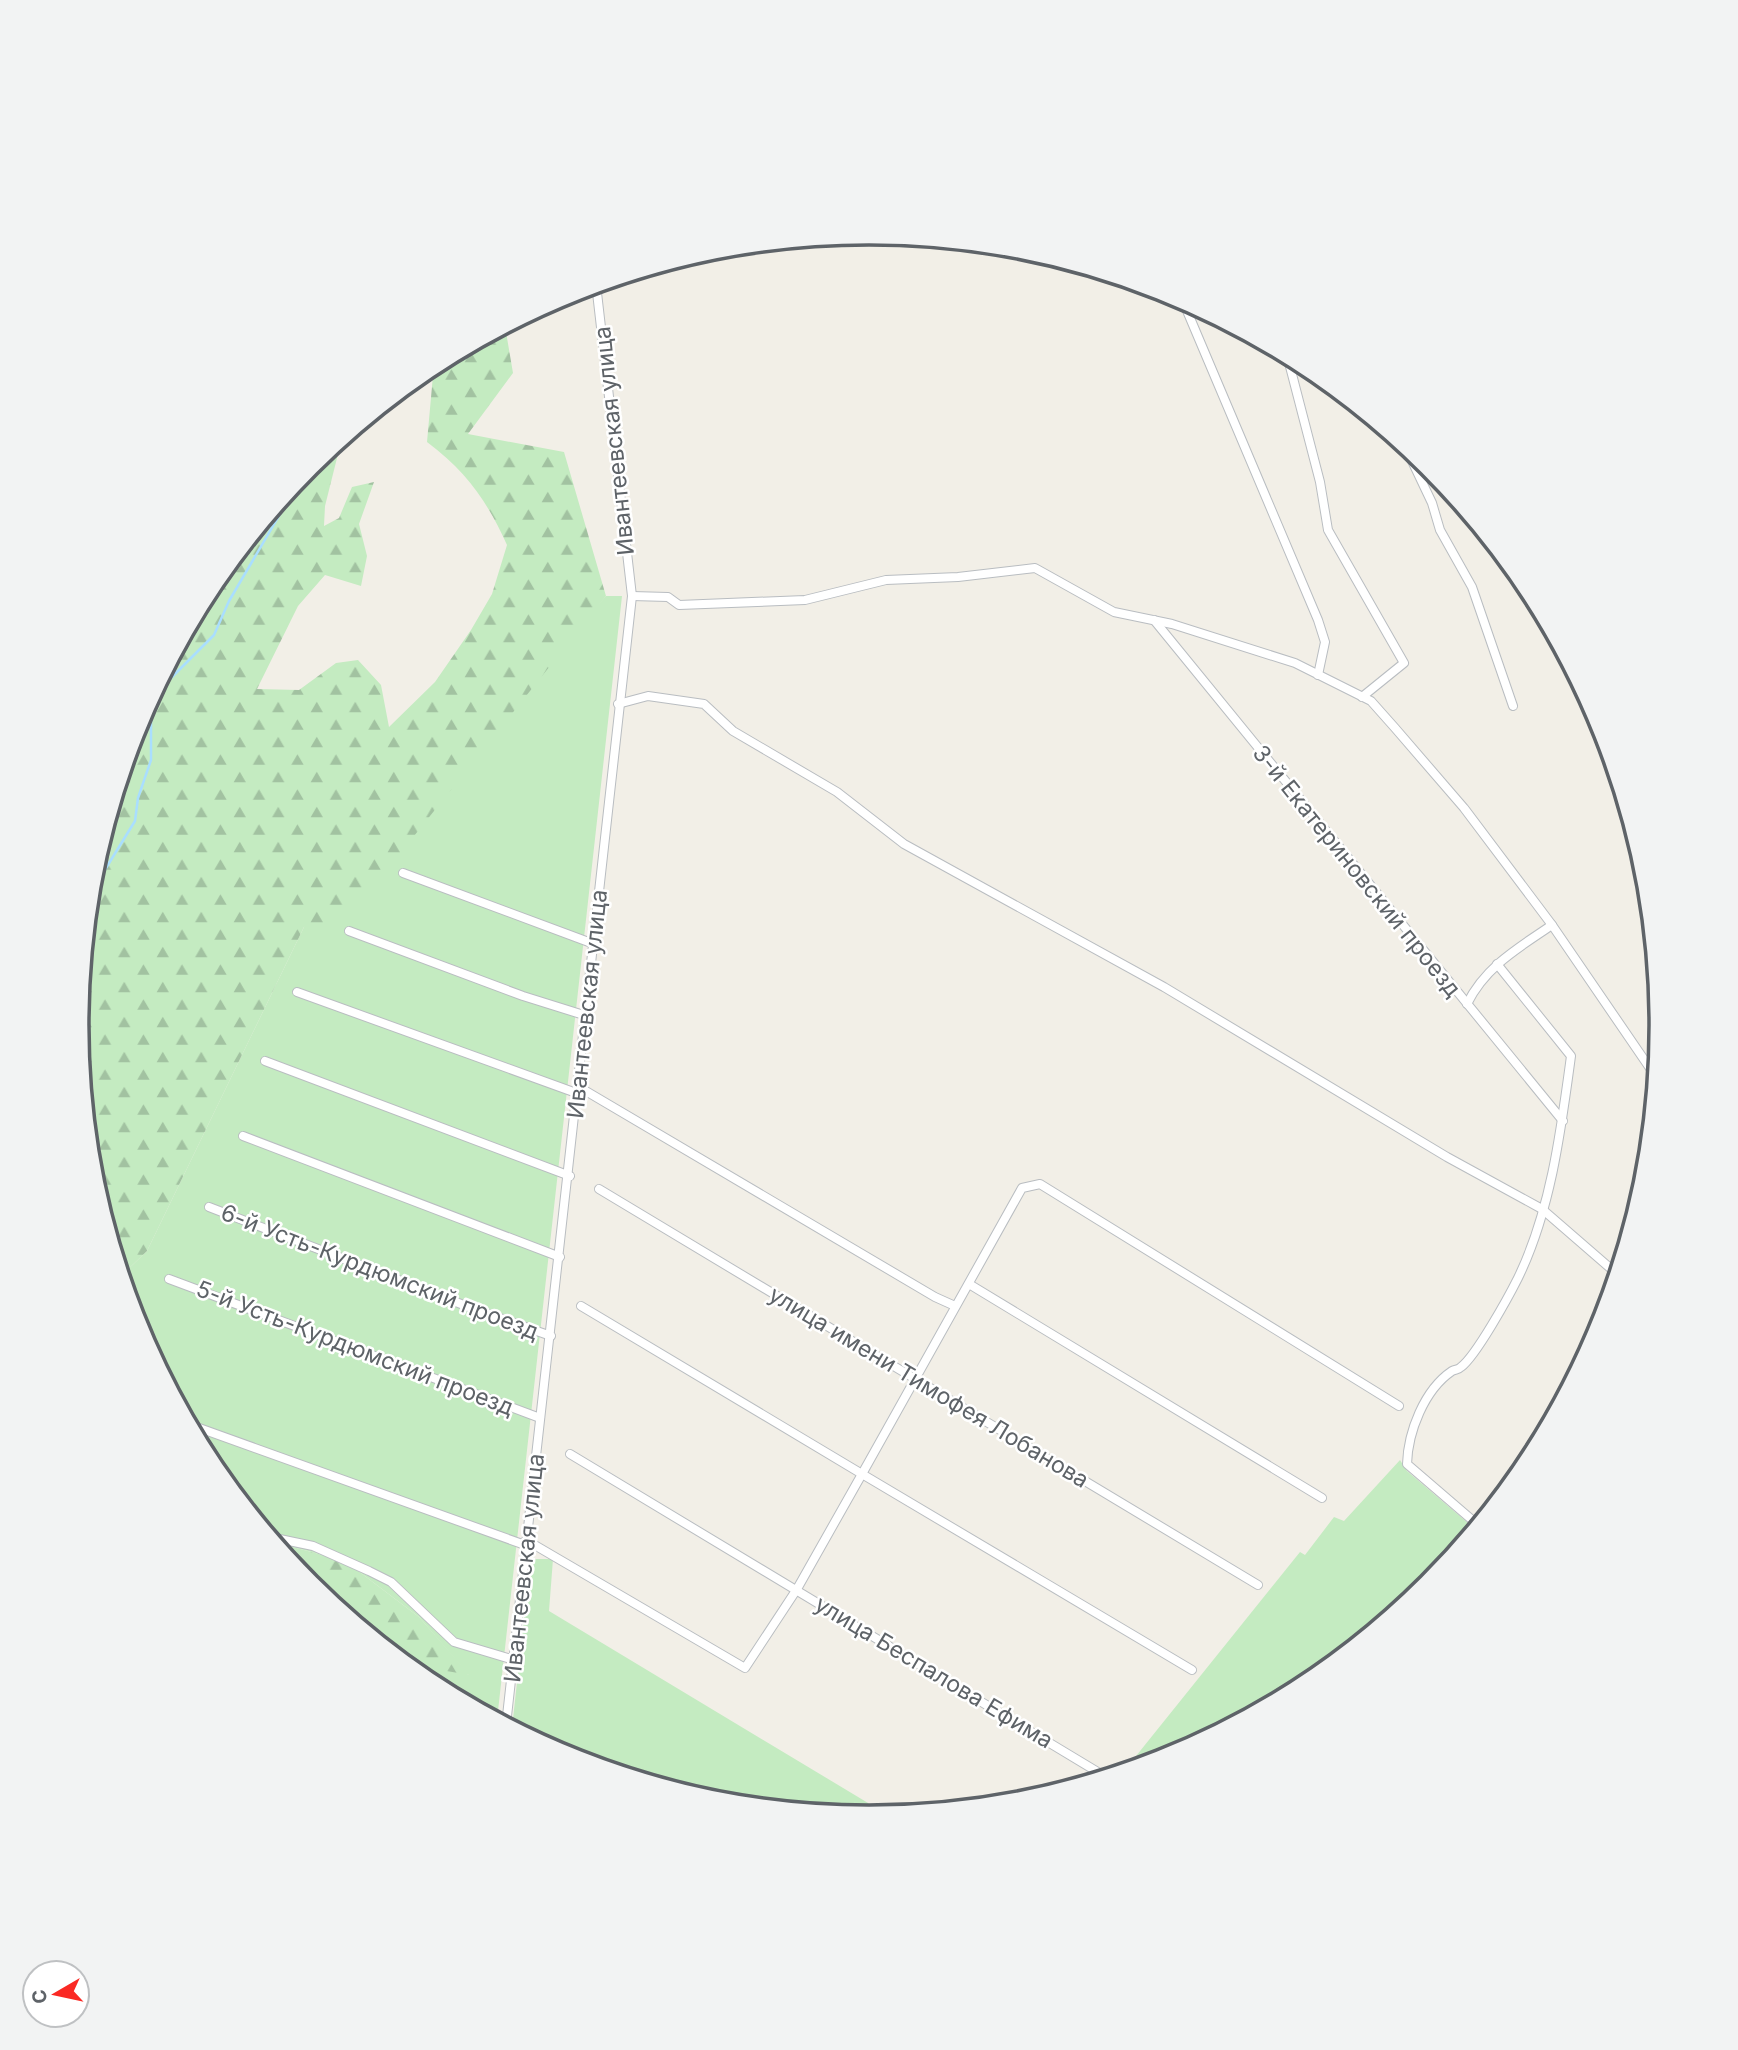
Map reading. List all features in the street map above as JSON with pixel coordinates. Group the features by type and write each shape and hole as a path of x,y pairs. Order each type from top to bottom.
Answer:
{"street":[{"name":"Ивантеевская улица","path":"507,1715 570,1176 618,704 632,596 598,295"},
{"path":"1189,315 1318,620 1325,642 1318,675"},
{"path":"1291,370 1320,482 1328,530 1404,663 1362,697"},
{"path":"1417,471 1432,503 1440,530 1472,587 1513,706"},
{"path":"632,596 668,597 679,605 805,600 886,580 958,577 1035,568 1114,612 1154,620 1295,663 1371,701 1464,808 1552,925 1647,1065"},
{"name":"3-й Екатериновский проезд","path":"1154,620 1563,1121"},
{"path":"618,704 648,696 704,704 733,731 837,792 904,844 1164,987 1447,1157 1542,1209 1610,1268"},
{"path":"403,873 594,944"},
{"path":"1467,1004 1475,987 1497,964 1552,925"},
{"path":"349,931 523,996 587,1016"},
{"path":"1472,1519 1407,1464 1408,1442 1427,1398 1452,1371 1461,1368 1484,1338 1529,1253 1563,1121 1572,1056 1497,964"},
{"path":"297,992 579,1091 955,1306"},
{"path":"265,1061 570,1176"},
{"path":"243,1136 560,1257"},
{"path":"203,1429 526,1542 745,1668 797,1589 917,1380 955,1306 1022,1188 1031,1184 1040,1184 1399,1406"},
{"name":"улица имени Тимофея Лобанова","path":"599,1189 1258,1585"},
{"name":"6-й Усть-Курдюмский проезд","path":"209,1207 551,1336"},
{"name":"5-й Усть-Курдюмский проезд","path":"169,1279 540,1418"},
{"path":"968,1284 1322,1498"},
{"path":"581,1306 1192,1670"},
{"name":"улица Беспалова Ефима","path":"569,1454 1095,1771"},
{"path":"284,1540 313,1546 391,1582 454,1642 514,1660"}],"green space":[{"path":"507,335 513,373 468,434 564,452 606,596 346,921 304,927 147,1251 129,1269 104,1177 96,1127 89,1025 96,923 104,873 131,774 170,680 221,592 250,550 283,511 338,455 325,506 324,526 339,518 352,487 374,482 359,524 367,556 361,586 325,575 298,606 257,689 299,690 336,663 358,660 381,685 389,727 435,682 492,594 507,545 492,515 465,476 427,442 433,379"},
{"path":"606,596 622,596 498,1710 436,1673 394,1644 364,1618 469,1675 419,1617 345,1561 290,1546 250,1500 194,1415 170,1370 129,1269 147,1251 304,927"},
{"path":"1400,1460 1407,1471 1468,1523 1420,1576 1344,1644 1259,1700 1214,1724 1135,1757 1300,1552 1305,1555 1334,1517 1344,1521"},
{"path":"290,1546 345,1561 419,1617 470,1675 429,1668 394,1644 355,1611"},
{"path":"534,1559 553,1559 549,1611 871,1805 767,1798 667,1778 571,1745 513,1718 530,1563"}],"waterway":[{"path":"171,678 214,635 229,601 279,516"},
{"path":"105,870 135,821 138,798 151,760 151,723"}]}
